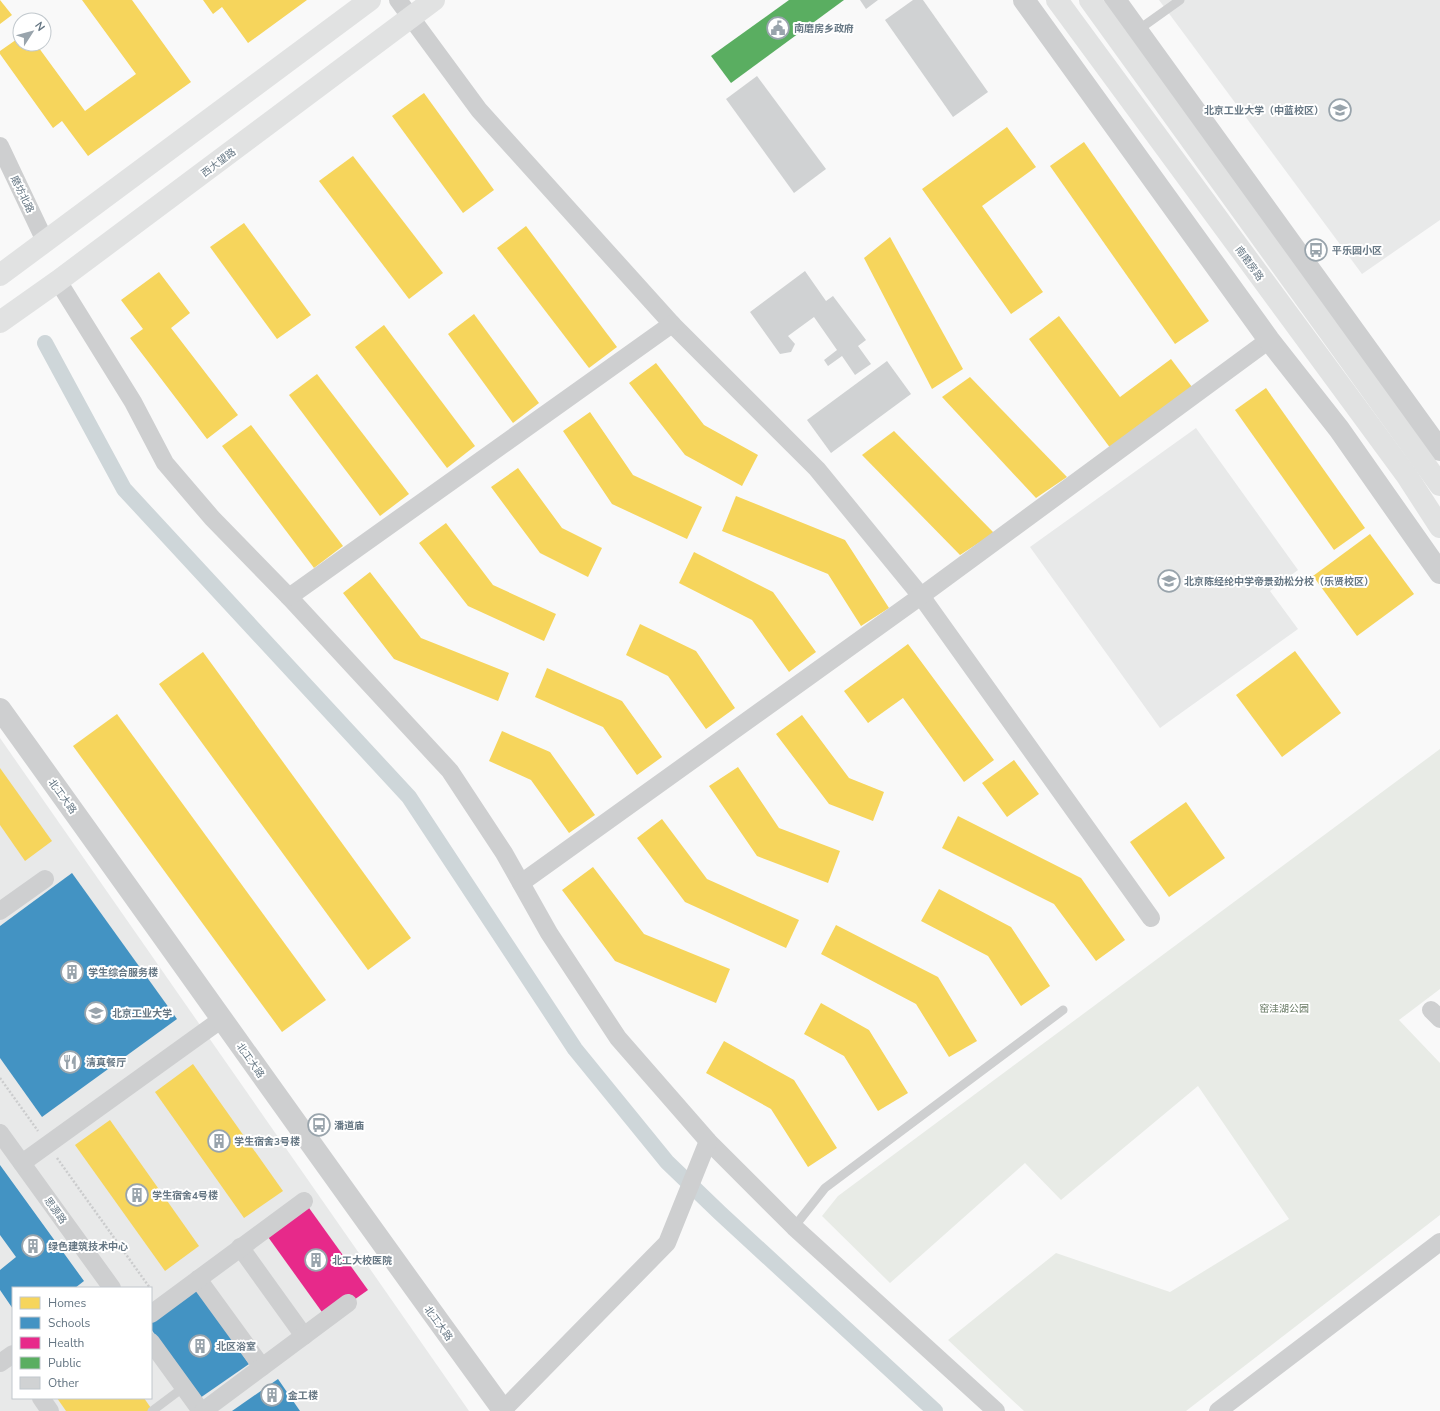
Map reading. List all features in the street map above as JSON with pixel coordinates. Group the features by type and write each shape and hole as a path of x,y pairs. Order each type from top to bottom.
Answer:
{"main road":[{"path":"0,275 370,0"},
{"name":"西大望路","path":"0,322 58,281 434,0"},
{"name":"南磨房路","path":"1057,0 1407,476 1440,527"},
{"path":"1090,0 1440,484"}],"street":[{"path":"398,0 479,110 672,324 817,469 921,596 1151,918"},
{"path":"1024,0 1269,340 1339,428 1440,573"},
{"path":"1115,0 1440,450"},
{"name":"磨坊北路","path":"0,146 46,241"},
{"path":"58,281 133,402 165,463 212,518 289,596 450,771 504,853 549,933 618,1038 708,1142 794,1227 996,1411"},
{"path":"289,596 672,324"},
{"path":"521,883 921,596 1269,340"},
{"path":"1397,391 1440,484"},
{"path":"1339,428 1407,476"},
{"name":"北工大路","path":"0,709 502,1410"},
{"path":"0,911 45,879"},
{"path":"22,1163 222,1019"},
{"name":"思源路","path":"0,1132 107,1286"},
{"path":"502,1410 667,1243 708,1142"},
{"path":"152,1313 304,1201"},
{"path":"1218,1411 1440,1242"},
{"path":"240,1247 304,1336"},
{"path":"198,1279 262,1367"},
{"path":"152,1343 202,1411 348,1303"},
{"path":"42,1399 50,1411"}],"lane":[{"path":"1138,30 1180,0"},
{"path":"794,1227 825,1188 1062,1010"},
{"path":"152,1411 184,1387"}],"path":[{"path":"0,1078 149,1287"}],"shaded area":[{"name":"北京工业大学（中蓝校区）","path":"1159,0 1440,0 1440,220 1362,274"},
{"name":"北京陈经纶中学帝景劲松分校（乐贤校区）","path":"1196,428 1298,570 1270,591 1298,629 1160,728 1030,547"},
{"name":"北京工业大学","path":"0,738 469,1411 0,1411"}],"green space":[{"name":"窑洼湖公园","path":"1440,749 1440,989 1399,1020 1440,1063 1440,1215 1186,1411 1024,1411 948,1340 1056,1253 1170,1292 1289,1219 1198,1086 1061,1200 1025,1163 890,1283 822,1216 838,1196"}],"building: Homes":[{"path":"0,0 12,15 0,24"},
{"path":"82,0 132,0 191,82 88,156 62,121 53,128 0,54 0,51 12,43 12,52 42,52 85,111 136,74"},
{"path":"203,0 307,0 248,43 222,7 213,14"},
{"path":"424,93 494,190 463,213 392,116"},
{"path":"1007,127 1036,167 982,206 1043,292 1011,314 922,189"},
{"path":"1084,142 1209,321 1175,344 1050,166"},
{"path":"353,156 443,273 409,299 319,181"},
{"path":"244,223 311,315 277,339 210,247"},
{"path":"526,226 617,347 589,368 497,248"},
{"path":"890,237 963,369 932,389 864,258"},
{"path":"159,272 190,313 171,328 238,415 207,439 130,338 143,329 121,300"},
{"path":"474,314 539,403 513,423 448,334"},
{"path":"1059,316 1120,397 1171,359 1192,387 1111,449 1029,339"},
{"path":"384,325 475,446 447,468 355,347"},
{"path":"656,363 704,425 758,455 742,486 685,455 629,383"},
{"path":"317,374 409,494 380,516 289,395"},
{"path":"970,377 1067,477 1036,498 942,397"},
{"path":"1266,388 1365,528 1334,550 1235,410"},
{"path":"590,412 633,475 702,507 687,539 612,504 563,431"},
{"path":"251,425 343,546 314,568 222,446"},
{"path":"894,431 994,533 960,555 862,455"},
{"path":"518,468 562,528 602,548 588,577 540,553 491,487"},
{"path":"736,496 845,540 889,608 861,626 828,574 722,531"},
{"path":"446,523 493,585 556,614 544,641 468,606 419,543"},
{"path":"1370,534 1414,594 1357,636 1313,576"},
{"path":"694,552 773,592 816,652 789,672 752,620 679,583"},
{"path":"370,572 421,638 509,673 498,701 394,659 343,593"},
{"path":"640,624 696,651 735,708 706,729 668,676 626,655"},
{"path":"908,644 994,760 964,782 903,698 868,723 844,691"},
{"path":"1295,651 1341,713 1282,757 1236,695"},
{"path":"203,652 411,938 368,970 159,684"},
{"path":"547,668 622,701 662,757 637,775 603,727 535,697"},
{"path":"117,714 326,1000 282,1032 73,746"},
{"path":"802,715 849,778 884,792 873,821 829,804 776,734"},
{"path":"502,731 550,752 595,815 569,833 531,780 489,761"},
{"path":"1014,760 1039,794 1007,817 982,783"},
{"path":"738,767 779,828 840,851 828,883 757,856 709,786"},
{"path":"0,768 52,841 25,861 0,825"},
{"path":"1186,802 1225,858 1169,897 1130,842"},
{"path":"958,816 1081,878 1125,940 1096,961 1054,904 942,848"},
{"path":"662,819 707,879 799,920 786,948 685,902 637,838"},
{"path":"593,867 644,934 730,969 716,1003 615,961 562,890"},
{"path":"939,889 1011,927 1050,986 1021,1006 988,956 921,921"},
{"path":"836,925 938,977 977,1041 949,1057 916,1004 821,954"},
{"path":"821,1003 869,1030 908,1093 878,1111 844,1056 804,1034"},
{"path":"724,1041 794,1080 837,1148 808,1167 771,1109 706,1073"},
{"name":"学生宿舍3号楼","path":"193,1064 283,1191 244,1218 155,1092"},
{"name":"学生宿舍4号楼","path":"110,1120 199,1246 165,1271 75,1145"},
{"path":"58,1399 145,1399 153,1411 66,1411"}],"building: Schools":[{"name":"学生综合服务楼","path":"72,873 177,1019 42,1117 0,1058 0,926"},
{"name":"绿色建筑技术中心","path":"0,1165 84,1281 76,1287 12,1287 12,1308 0,1290 0,1270 16,1257 0,1235"},
{"name":"北区浴室","path":"197,1288 249,1364 200,1398 152,1330 152,1321"},
{"name":"金工楼","path":"278,1379 300,1411 232,1411"}],"building: Health":[{"name":"北工大校医院","path":"304,1201 368,1290 327,1319 263,1230"}],"building: Public":[{"name":"南磨房乡政府","path":"789,0 844,0 731,83 711,56"}],"building: Other":[{"path":"860,0 878,0 866,9"},
{"path":"913,0 923,0 988,92 953,117 885,20"},
{"path":"757,76 826,169 794,193 726,99"},
{"path":"805,271 826,301 833,296 866,340 858,346 871,364 855,375 842,356 828,366 824,360 837,350 814,317 788,336 795,344 791,352 780,354 750,312"},
{"path":"887,361 911,394 831,453 807,420"}],"waterway":[{"path":"45,343 124,489 409,797 575,1049 667,1162 720,1213 935,1411"}],"place":[{"name":"南磨房乡政府","path":"778,28"},
{"name":"北京工业大学（中蓝校区）","path":"1340,110"},
{"name":"平乐园小区","path":"1316,250"},
{"name":"北京陈经纶中学帝景劲松分校（乐贤校区）","path":"1169,581"},
{"name":"学生综合服务楼","path":"72,972"},
{"name":"北京工业大学","path":"96,1013"},
{"name":"清真餐厅","path":"70,1062"},
{"name":"潘道庙","path":"319,1125"},
{"name":"学生宿舍3号楼","path":"219,1141"},
{"name":"学生宿舍4号楼","path":"137,1195"},
{"name":"绿色建筑技术中心","path":"33,1246"},
{"name":"北工大校医院","path":"316,1260"},
{"name":"北区浴室","path":"200,1346"},
{"name":"金工楼","path":"272,1395"}]}
